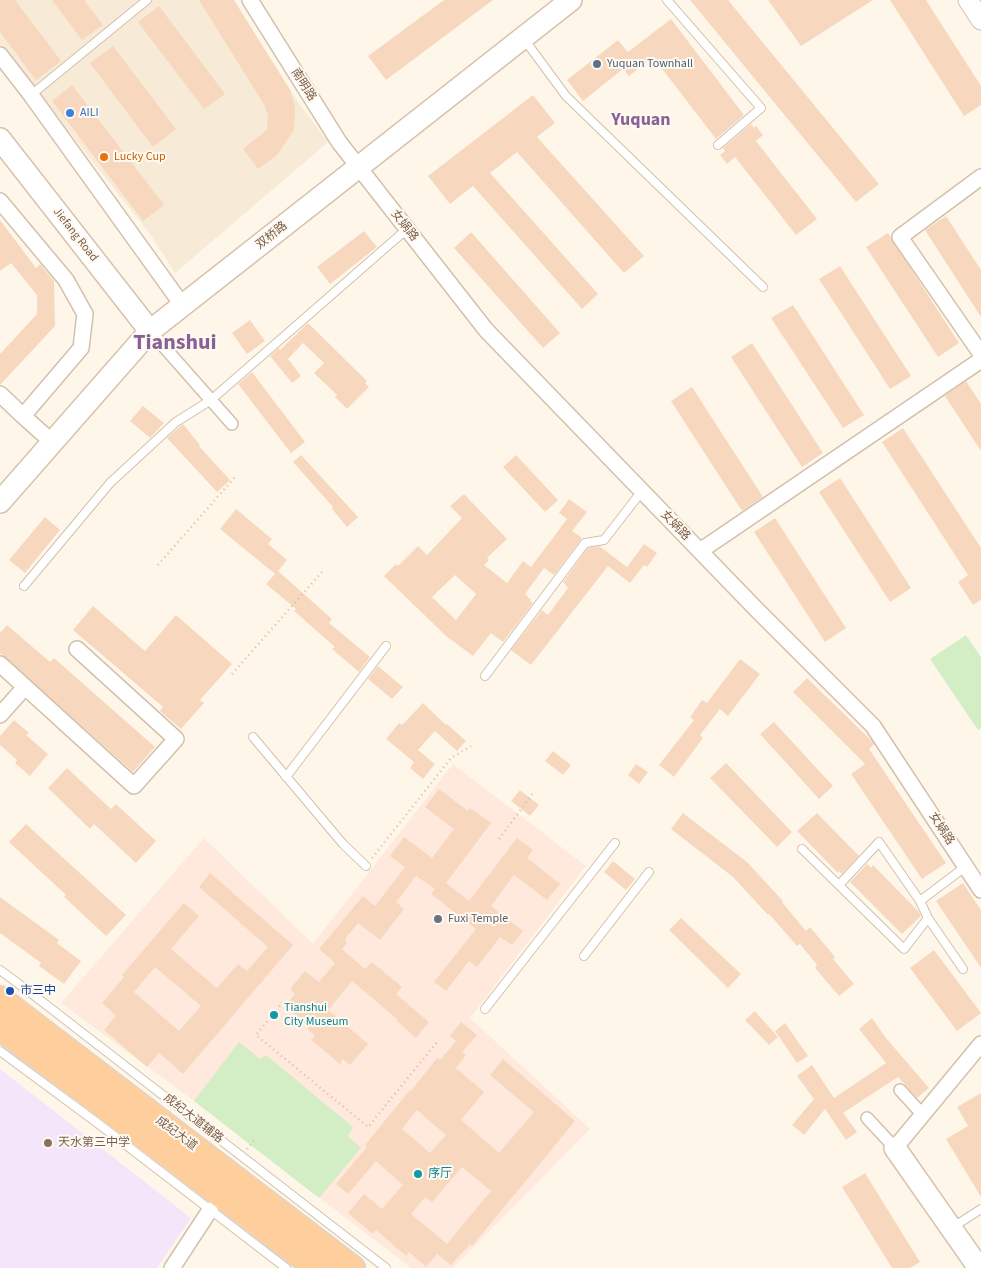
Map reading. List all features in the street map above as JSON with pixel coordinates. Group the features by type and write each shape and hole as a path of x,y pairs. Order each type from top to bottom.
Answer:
{"highway":[{"name":"成纪大道","path":"0,999 352,1268"},
{"name":"成纪大道","path":"0,1027 317,1268"}],"main road":[{"name":"双桥路","path":"0,502 150,331 572,0"},
{"name":"Jiefang Road","path":"0,139 150,331"},
{"path":"895,1148 979,1268"}],"street":[{"name":"南明路","path":"250,0 339,142 360,168"},
{"path":"968,0 981,20"},
{"path":"0,55 183,306"},
{"name":"女娲路","path":"360,168 486,330 873,726 981,890"},
{"path":"979,184 900,237 981,354"},
{"path":"0,201 66,280 85,314 81,348 23,416"},
{"path":"150,331 232,424"},
{"path":"700,551 981,360"},
{"path":"0,394 52,442"},
{"path":"0,664 134,786 176,739 77,649"},
{"path":"0,715 24,686"},
{"path":"867,1118 895,1148 981,1044"},
{"path":"900,1090 922,1114"},
{"path":"172,1268 210,1210"}],"lane":[{"path":"31,96 147,0"},
{"path":"667,0 761,108 718,145"},
{"path":"524,38 566,96 763,287"},
{"path":"24,586 110,483 176,422 211,400 407,229"},
{"path":"486,676 586,543 604,540 642,491"},
{"path":"286,778 386,646"},
{"path":"253,737 343,844 366,866"},
{"path":"839,885 879,842 920,901 928,918 963,969"},
{"path":"485,1009 615,844"},
{"path":"802,849 904,949 928,918"},
{"path":"920,901 965,866"},
{"path":"584,956 649,872"},
{"name":"成纪大道辅路","path":"0,970 386,1268"},
{"path":"0,1051 286,1268"},
{"path":"951,1228 981,1209"}],"path":[{"path":"158,565 235,477"},
{"path":"232,674 322,572"},
{"path":"366,866 451,758 471,746"},
{"path":"499,839 533,792"},
{"path":"283,1002 256,1035 368,1127 438,1041"}],"shaded area":[{"path":"0,0 233,0 298,102 328,142 175,273 150,234 0,45"},
{"name":"Tianshui City Museum","path":"453,764 586,866 470,1018 590,1129 453,1268 411,1268 194,1101 61,1003 204,838 313,944"},
{"name":"天水第三中学","path":"0,1069 191,1218 157,1268 0,1268"}],"green space":[{"path":"966,635 981,657 981,728 978,730 930,659"},
{"path":"239,1042 260,1059 266,1055 353,1127 348,1136 361,1148 319,1198 194,1101"}],"building":[{"path":"0,0 15,0 61,61 36,80 0,32"},
{"path":"52,0 84,0 103,25 82,40"},
{"path":"199,0 234,0 290,90 295,107 294,130 277,155 258,169 243,149 267,130 268,115 265,106"},
{"path":"444,0 493,0 386,80 368,56"},
{"path":"690,0 728,0 879,184 856,202"},
{"path":"768,0 873,0 801,46"},
{"path":"890,0 926,0 981,86 981,105 964,116"},
{"path":"159,6 225,94 204,109 138,22"},
{"path":"671,19 744,115 716,139 653,57 629,76 623,69 583,101 567,80 618,40 628,52"},
{"path":"113,46 176,129 153,147 90,63"},
{"path":"72,85 164,205 143,221 52,101"},
{"path":"533,95 555,123 537,137 644,256 624,273 517,152 490,173 598,294 582,309 473,186 450,204 428,176"},
{"path":"751,124 754,128 756,126 763,135 756,141 817,219 796,235 735,157 727,164 720,155 725,151 723,148"},
{"path":"946,216 981,270 981,317 925,230"},
{"path":"0,220 36,268 40,264 54,281 55,326 0,385 0,354 37,314 37,295 11,263 0,271"},
{"path":"364,231 377,247 330,284 317,267"},
{"path":"471,232 560,333 543,348 454,248"},
{"path":"888,233 959,343 938,357 866,247"},
{"path":"840,266 911,376 890,389 819,279"},
{"path":"793,305 864,415 843,428 771,318"},
{"path":"250,320 265,341 247,354 232,333"},
{"path":"308,323 367,381 365,383 369,387 347,409 335,397 337,395 314,373 324,363 303,343 288,359 301,376 292,383 270,356 279,348 280,350"},
{"path":"752,343 823,453 802,467 731,357"},
{"path":"252,372 305,442 291,453 238,384"},
{"path":"966,381 981,404 981,451 945,396"},
{"path":"692,387 763,497 742,511 671,401"},
{"path":"143,406 164,423 150,438 130,421"},
{"path":"183,424 199,446 230,480 217,492 167,438"},
{"path":"903,428 981,548 981,600 973,605 958,582 968,575 882,442"},
{"path":"301,455 358,517 347,527 332,509 333,507 293,462"},
{"path":"516,455 558,500 545,512 503,467"},
{"path":"840,478 911,588 890,602 819,492"},
{"path":"464,494 507,539 487,558 489,560 484,565 507,583 523,561 531,567 567,519 559,513 569,499 587,512 572,531 582,538 554,575 544,568 525,594 533,603 503,642 491,633 473,656 446,636 384,576 396,564 398,566 418,546 427,555 462,518 450,506","holes":["455,575 476,594 456,620 432,597"]},
{"path":"236,509 272,539 268,544 287,560 278,571 332,619 329,623 370,657 359,672 332,649 335,647 294,611 296,609 266,584 275,574 220,529"},
{"path":"45,517 60,530 25,573 9,560"},
{"path":"775,518 846,628 825,642 754,532"},
{"path":"644,544 657,553 647,567 644,565 630,583 608,566 531,665 511,650 542,610 548,615 568,588 563,582 588,548 599,546 627,567"},
{"path":"93,606 145,651 176,615 232,664 200,700 204,703 181,729 160,711 163,707 73,630"},
{"path":"7,625 50,662 54,658 155,747 133,772 0,653 0,633"},
{"path":"740,659 760,674 728,716 720,709 700,735 703,738 674,777 659,765 694,720 690,717 702,700 707,703"},
{"path":"378,666 403,687 392,699 368,679"},
{"path":"807,678 873,742 874,744 869,749 946,863 922,879 851,774 865,764 793,692"},
{"path":"423,703 466,741 457,751 435,731 418,750 435,764 423,779 410,768 414,762 386,739 399,723 402,725"},
{"path":"14,720 29,733 26,735 48,754 30,776 15,763 17,760 0,745 0,736"},
{"path":"774,722 833,786 819,799 760,734"},
{"path":"553,751 571,765 563,775 545,761"},
{"path":"726,763 792,832 777,847 710,778"},
{"path":"636,764 648,772 639,784 628,775"},
{"path":"67,768 111,809 116,804 156,841 136,863 94,824 90,829 48,788"},
{"path":"439,789 468,811 470,808 491,823 446,883 469,901 517,838 533,850 527,858 560,884 547,900 514,875 491,906 523,931 512,945 500,937 477,967 469,961 446,991 434,982 476,929 431,894 435,889 416,876 396,902 404,909 380,940 358,923 345,939 347,943 342,949 365,969 372,962 402,987 396,994 429,1022 416,1038 397,1019 352,981 328,1010 368,1044 350,1065 343,1059 340,1064 311,1040 315,1036 307,1029 309,1027 285,1006 295,994 290,989 305,971 319,982 335,963 319,949 363,896 375,906 405,867 390,856 404,837 432,858 454,829 425,807"},
{"path":"520,790 539,805 530,816 511,801"},
{"path":"683,813 747,862 783,901 806,931 810,927 854,984 839,996 815,968 817,965 800,944 797,946 733,877 671,829"},
{"path":"817,813 859,856 842,874 839,871 838,873 797,831"},
{"path":"26,824 126,915 106,936 64,897 66,895 9,842"},
{"path":"613,861 635,879 626,890 604,872"},
{"path":"867,864 871,868 873,865 921,916 902,934 850,882"},
{"path":"210,873 293,945 183,1074 159,1053 147,1067 104,1030 116,1016 102,1003 124,977 122,975 184,903 199,916 171,949 217,988 238,964 247,971 268,947 199,887","holes":["155,967 201,1006 179,1031 134,992"]},
{"path":"963,883 981,910 981,968 936,901"},
{"path":"0,897 59,940 57,943 81,961 64,984 39,966 41,963 0,933"},
{"path":"681,918 741,974 728,988 669,930"},
{"path":"934,950 981,1013 957,1031 910,968"},
{"path":"755,1011 778,1037 769,1045 745,1020"},
{"path":"872,1018 886,1038 929,1088 917,1098 898,1077 843,1113 857,1132 846,1140 825,1109 804,1135 792,1125 814,1099 797,1076 812,1065 834,1098 886,1063 859,1029"},
{"path":"461,1022 477,1035 462,1052 466,1055 456,1068 484,1092 461,1120 499,1153 534,1112 490,1075 503,1059 575,1121 472,1246 470,1244 451,1265 437,1254 426,1267 409,1252 406,1256 376,1230 373,1234 348,1213 364,1194 382,1209 403,1185 376,1161 348,1194 336,1184 410,1090 437,1058 440,1060 456,1041 450,1036","holes":["417,1110 446,1135 430,1153 402,1129","462,1167 491,1191 447,1244 411,1214 425,1197 432,1202"]},
{"path":"785,1023 808,1056 797,1063 775,1031"},
{"path":"981,1093 981,1197 946,1139 968,1126 957,1107"},
{"path":"865,1173 920,1262 910,1268 892,1268 842,1187"}],"place":[{"name":"Yuquan Townhall","path":"597,64"},
{"name":"AILI","path":"70,113"},
{"name":"Lucky Cup","path":"104,157"},
{"name":"Fuxi Temple","path":"438,919"},
{"name":"市三中","path":"10,991"},
{"name":"Tianshui City Museum","path":"274,1015"},
{"name":"天水第三中学","path":"48,1143"},
{"name":"序厅","path":"418,1174"}],"district":[{"name":"Yuquan","path":"641,121"},
{"name":"Tianshui","path":"175,344"}]}
